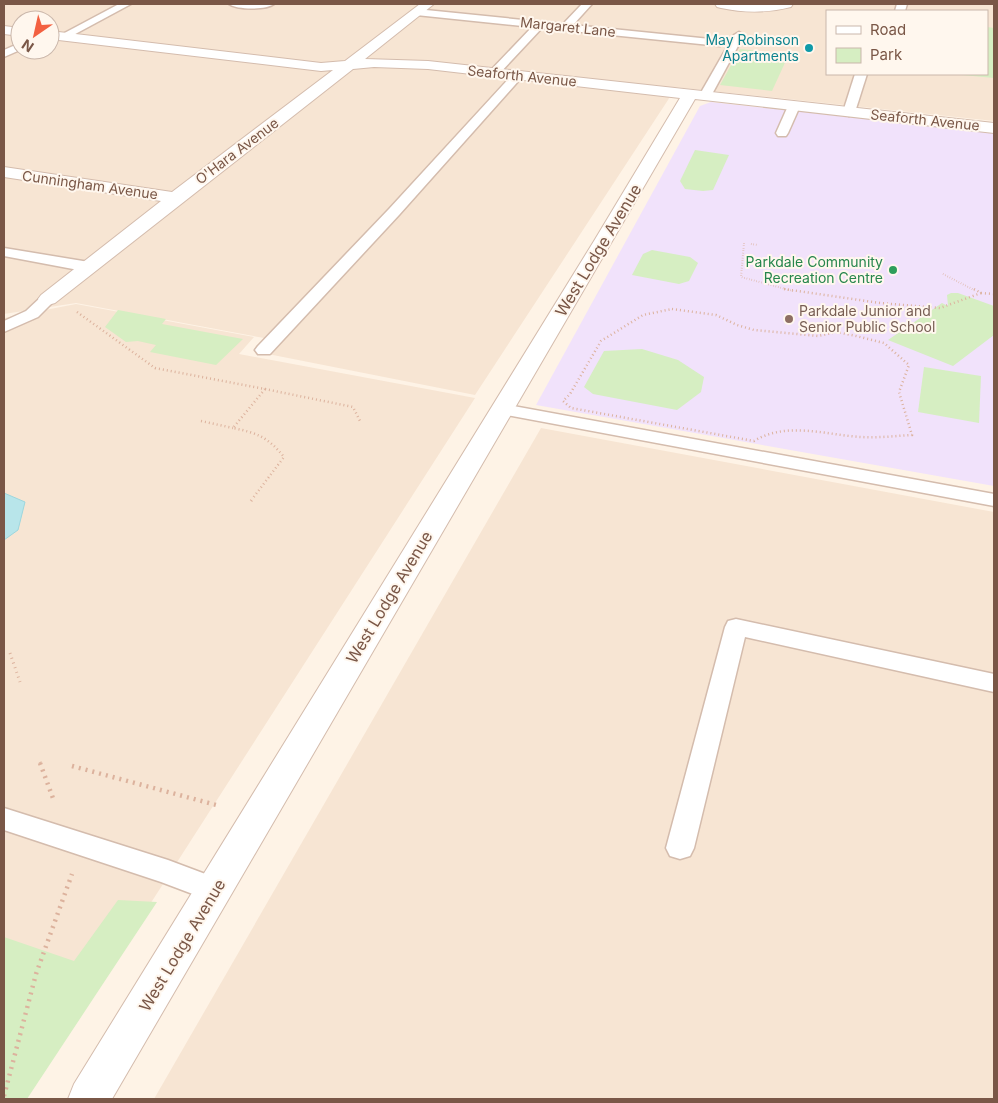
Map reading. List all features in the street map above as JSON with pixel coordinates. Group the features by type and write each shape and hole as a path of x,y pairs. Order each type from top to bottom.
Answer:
{"street":[{"path":"721,4 754,8 787,4"},
{"name":"O'Hara Avenue","path":"48,299 422,8"},
{"name":"Seaforth Avenue","path":"60,36 321,67 400,63 994,128"},
{"name":"West Lodge Avenue","path":"89,1099 502,409 697,95"},
{"name":"Cunningham Avenue","path":"4,172 176,198"}],"lane":[{"path":"60,34 126,4"},
{"path":"234,4 269,4"},
{"path":"566,27 587,4"},
{"name":"Margaret Lane","path":"422,8 540,24 720,43"},
{"path":"494,73 540,24"},
{"path":"697,95 739,35"},
{"path":"264,350 394,212 518,75"},
{"path":"849,112 860,75"},
{"path":"782,133 794,106"},
{"path":"4,252 89,267"},
{"path":"4,327 32,314 48,299"},
{"path":"502,409 994,500"},
{"path":"680,848 736,628 994,683"},
{"path":"4,819 168,872 214,890"}],"path":[{"path":"744,243 741,277 782,289 880,304 940,308 981,293"},
{"path":"751,244 758,244"},
{"path":"943,274 981,293 994,294"},
{"path":"48,299 68,306 155,368 353,407 361,423"},
{"path":"672,309 698,311 716,315 737,325 754,330 818,336 837,332 884,343 909,364 899,392 912,435 862,437 787,431 759,436 754,441 571,408 563,401 570,394 601,341 623,326 643,316 672,309"},
{"path":"233,428 265,389"},
{"path":"201,421 262,434 276,446 284,457 251,501"},
{"path":"10,653 20,682"},
{"path":"72,766 228,808"},
{"path":"4,1096 36,974 83,845"}],"shaded area":[{"path":"4,4 896,4 894,10 826,10 826,75 988,75 988,10 907,10 908,4 994,4 994,121 674,87 668,100 475,395 253,351 264,338 76,303 4,314"},
{"name":"Parkdale Junior and Senior Public School","path":"711,102 994,133 994,486 536,405 700,106"},
{"path":"76,304 254,337 239,354 475,398 25,1099 4,1099 4,318"},
{"path":"541,428 994,512 994,1099 154,1099"}],"green space":[{"path":"988,27 994,28 994,78 962,75 988,75"},
{"path":"740,49 789,54 772,91 720,85"},
{"path":"695,150 729,155 713,190 685,189 680,181"},
{"path":"652,250 690,257 698,263 689,281 679,284 632,275 643,254"},
{"path":"958,293 994,306 994,335 953,366 888,340 942,303 948,306 947,295"},
{"path":"118,310 166,319 162,324 243,339 216,365 150,352 156,345 138,341 126,342 105,327"},
{"path":"642,349 678,360 704,377 701,392 677,410 593,394 584,387 604,351"},
{"path":"924,367 981,376 979,423 918,412"},
{"path":"118,900 157,902 27,1099 4,1099 4,937 74,961"}],"water":[{"path":"4,493 25,502 18,530 4,540"}],"place":[{"name":"May Robinson Apartments","path":"809,48"},
{"name":"Parkdale Community Recreation Centre","path":"893,270"},
{"name":"Parkdale Junior and Senior Public School","path":"789,319"}]}
